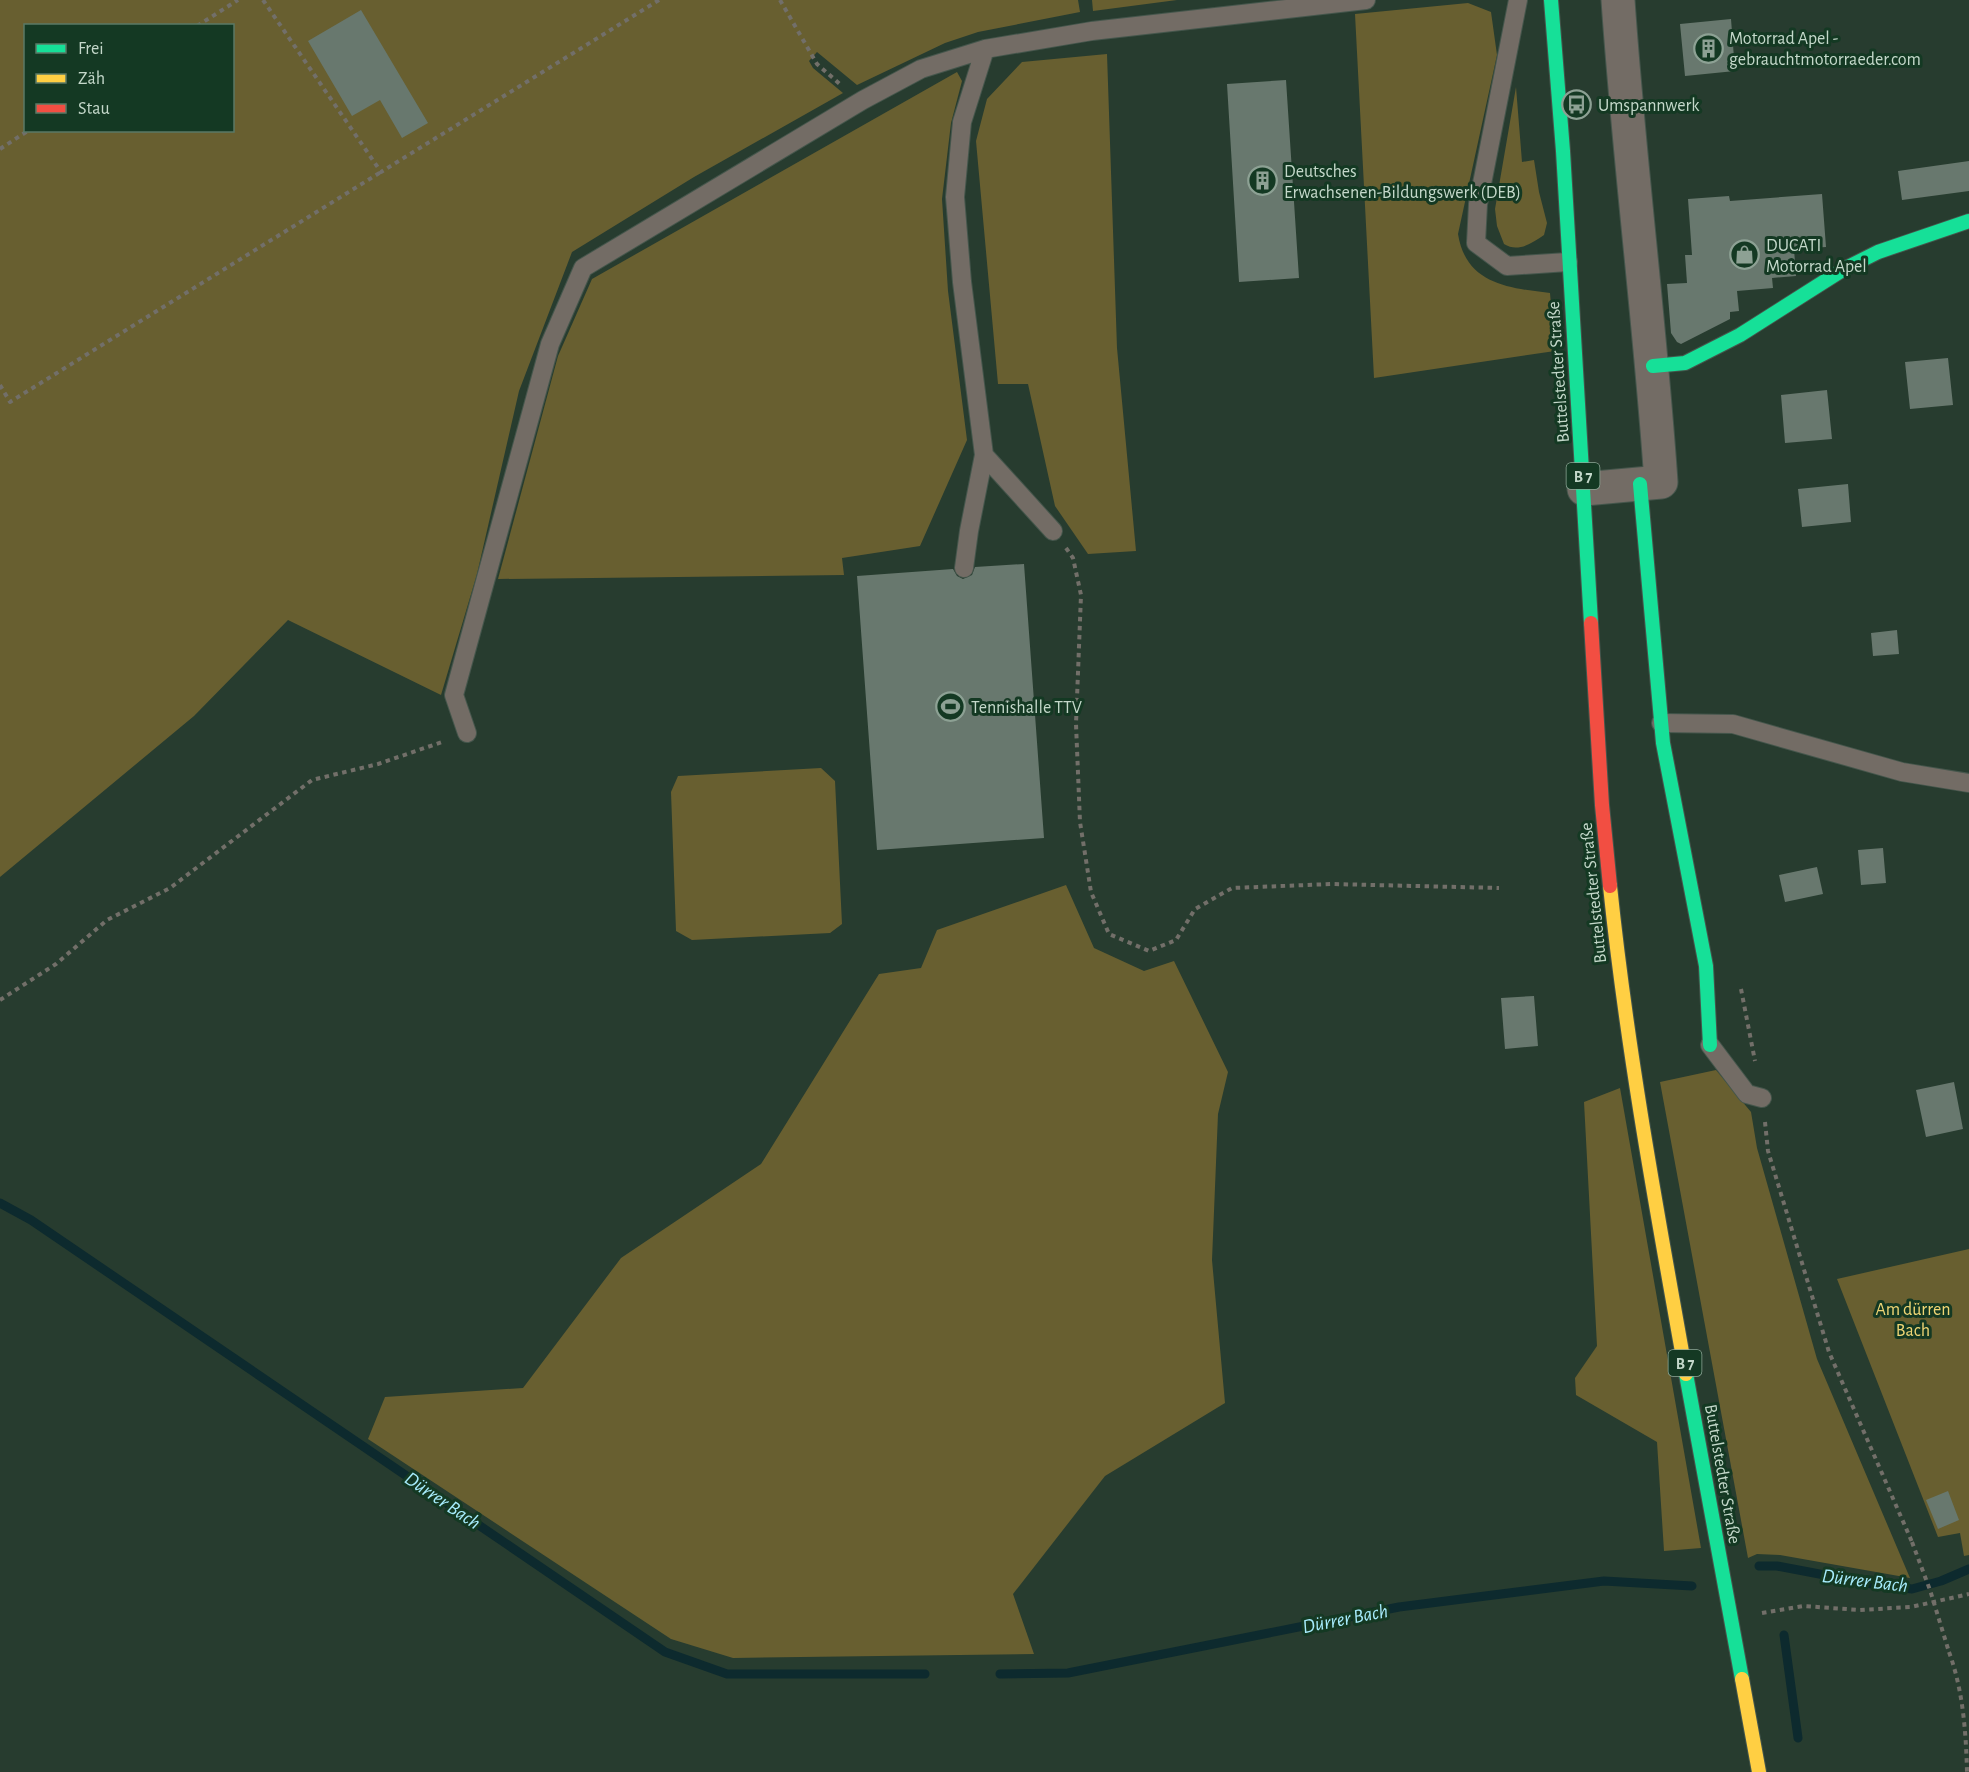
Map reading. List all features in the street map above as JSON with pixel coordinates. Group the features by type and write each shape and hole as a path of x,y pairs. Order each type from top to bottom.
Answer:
{"main road":[{"name":"Buttelstedter Straße","path":"1551,0 1563,151 1602,805 1617,952 1677,1323 1759,1772"},
{"path":"1653,366 1685,363 1740,335 1814,287 1878,252 1969,221"},
{"path":"1640,484 1663,743 1706,966 1710,1045"}],"street":[{"path":"1584,489 1661,482 1653,366 1623,81 1618,0"}],"lane":[{"path":"467,733 454,695 550,344 583,268 863,100 921,69 985,49 1092,31 1366,0"},
{"path":"1518,0 1478,204 1476,243 1507,267 1568,262"},
{"path":"964,568 984,455 962,282 955,197 962,122 985,49"},
{"path":"984,455 1053,531"},
{"path":"1661,723 1733,724 1902,772 1969,783"},
{"path":"1710,1045 1747,1094 1762,1098"}],"path":[{"path":"200,24 238,0"},
{"path":"263,0 381,172"},
{"path":"0,385 10,402 659,0"},
{"path":"780,0 817,64 863,100"},
{"path":"0,149 26,132"},
{"path":"1053,531 1073,558 1081,595 1076,724 1080,822 1090,892 1109,934 1149,951 1176,940 1195,909 1232,888 1332,884 1499,888"},
{"path":"0,1000 56,964 107,920 170,888 312,780 378,764 467,733"},
{"path":"1741,988 1762,1098 1768,1151 1828,1352 1912,1542 1955,1668 1962,1699 1967,1772"},
{"path":"1732,1619 1803,1606 1858,1610 1911,1607 1969,1594"}],"green space":[{"path":"0,0 1078,0 1080,12 978,32 945,43 857,85 817,52 809,61 813,68 843,93 694,177 572,252 519,391 477,574 441,695 288,620 194,716 0,877"},
{"path":"1092,0 1177,0 1093,11"},
{"path":"1468,3 1491,12 1497,55 1458,234 1470,264 1480,273 1491,280 1519,289 1550,293 1555,351 1374,378 1355,14"},
{"path":"1107,54 1117,348 1136,551 1088,554 1055,506 1028,384 998,384 976,141 987,99 1022,62"},
{"path":"957,72 962,81 951,123 942,199 948,291 967,440 920,546 842,558 844,575 498,579 558,356 592,279"},
{"path":"1516,87 1522,162 1534,160 1547,223 1544,235 1525,246 1514,248 1504,244 1497,226 1495,209"},
{"path":"821,768 835,781 842,924 830,933 692,940 676,931 671,792 678,776"},
{"path":"1066,885 1094,948 1144,971 1174,961 1228,1072 1218,1114 1212,1260 1225,1403 1105,1476 1013,1594 1034,1654 733,1658 671,1639 368,1439 385,1397 523,1388 621,1258 761,1164 879,974 921,968 937,930"},
{"path":"1716,1070 1751,1112 1757,1148 1817,1359 1910,1578 1780,1555 1757,1554 1748,1558 1660,1082"},
{"path":"1620,1088 1701,1548 1664,1551 1657,1442 1576,1395 1575,1378 1597,1346 1584,1102"},
{"name":"Am dürren Bach","path":"1969,1249 1969,1555 1964,1556 1960,1533 1938,1537 1837,1279"}],"building":[{"path":"361,10 428,123 402,138 380,100 352,116 308,41"},
{"name":"Motorrad Apel - gebrauchtmotorraeder.com","path":"1731,19 1735,71 1685,76 1680,24"},
{"name":"Deutsches Erwachsenen-Bildungswerk (DEB)","path":"1286,80 1299,278 1239,282 1227,84"},
{"path":"1969,161 1969,191 1902,200 1898,171"},
{"path":"1822,194 1826,247 1794,249 1796,276 1772,278 1773,288 1737,291 1739,311 1730,312 1730,319 1681,344 1677,342 1671,333 1667,284 1687,283 1685,255 1692,255 1688,199 1729,196 1730,201"},
{"path":"1948,358 1953,405 1910,409 1905,362"},
{"path":"1827,390 1832,439 1785,443 1781,395"},
{"path":"1848,484 1851,522 1802,527 1798,489"},
{"name":"Tennishalle TTV","path":"1024,564 1044,838 877,850 857,576 953,569 957,576 963,579 972,575 975,567"},
{"path":"1897,630 1899,654 1873,656 1871,633"},
{"path":"1883,848 1886,883 1861,885 1858,850"},
{"path":"1817,867 1823,894 1785,902 1779,875"},
{"path":"1534,996 1538,1046 1505,1049 1501,998"},
{"path":"1954,1082 1963,1129 1926,1137 1916,1090"},
{"path":"1948,1491 1959,1520 1938,1529 1926,1500"}],"waterway":[{"name":"Dürrer Bach","path":"0,1203 31,1220 665,1652 727,1674 925,1674"},
{"name":"Dürrer Bach","path":"1759,1566 1777,1566 1912,1589 1941,1581 1969,1569"},
{"name":"Dürrer Bach","path":"1000,1674 1068,1673 1399,1607 1604,1581 1692,1586"},
{"path":"1784,1635 1798,1738"}],"traffic: fast":[{"path":"1551,0 1563,151 1591,623"},
{"path":"1653,366 1685,363 1740,335 1844,269 1878,252 1969,221"},
{"path":"1640,484 1663,743 1706,966 1710,1045"},
{"path":"1686,1374 1742,1679"}],"traffic: slow":[{"path":"1610,886 1634,1070 1686,1374"},
{"path":"1742,1679 1759,1772"}],"traffic: jam":[{"path":"1591,623 1602,805 1610,886"}],"place":[{"name":"Motorrad Apel - gebrauchtmotorraeder.com","path":"1708,48"},
{"name":"Umspannwerk","path":"1577,105"},
{"name":"Deutsches Erwachsenen-Bildungswerk (DEB)","path":"1263,181"},
{"name":"DUCATI Motorrad Apel","path":"1745,255"},
{"name":"Tennishalle TTV","path":"950,707"}]}
